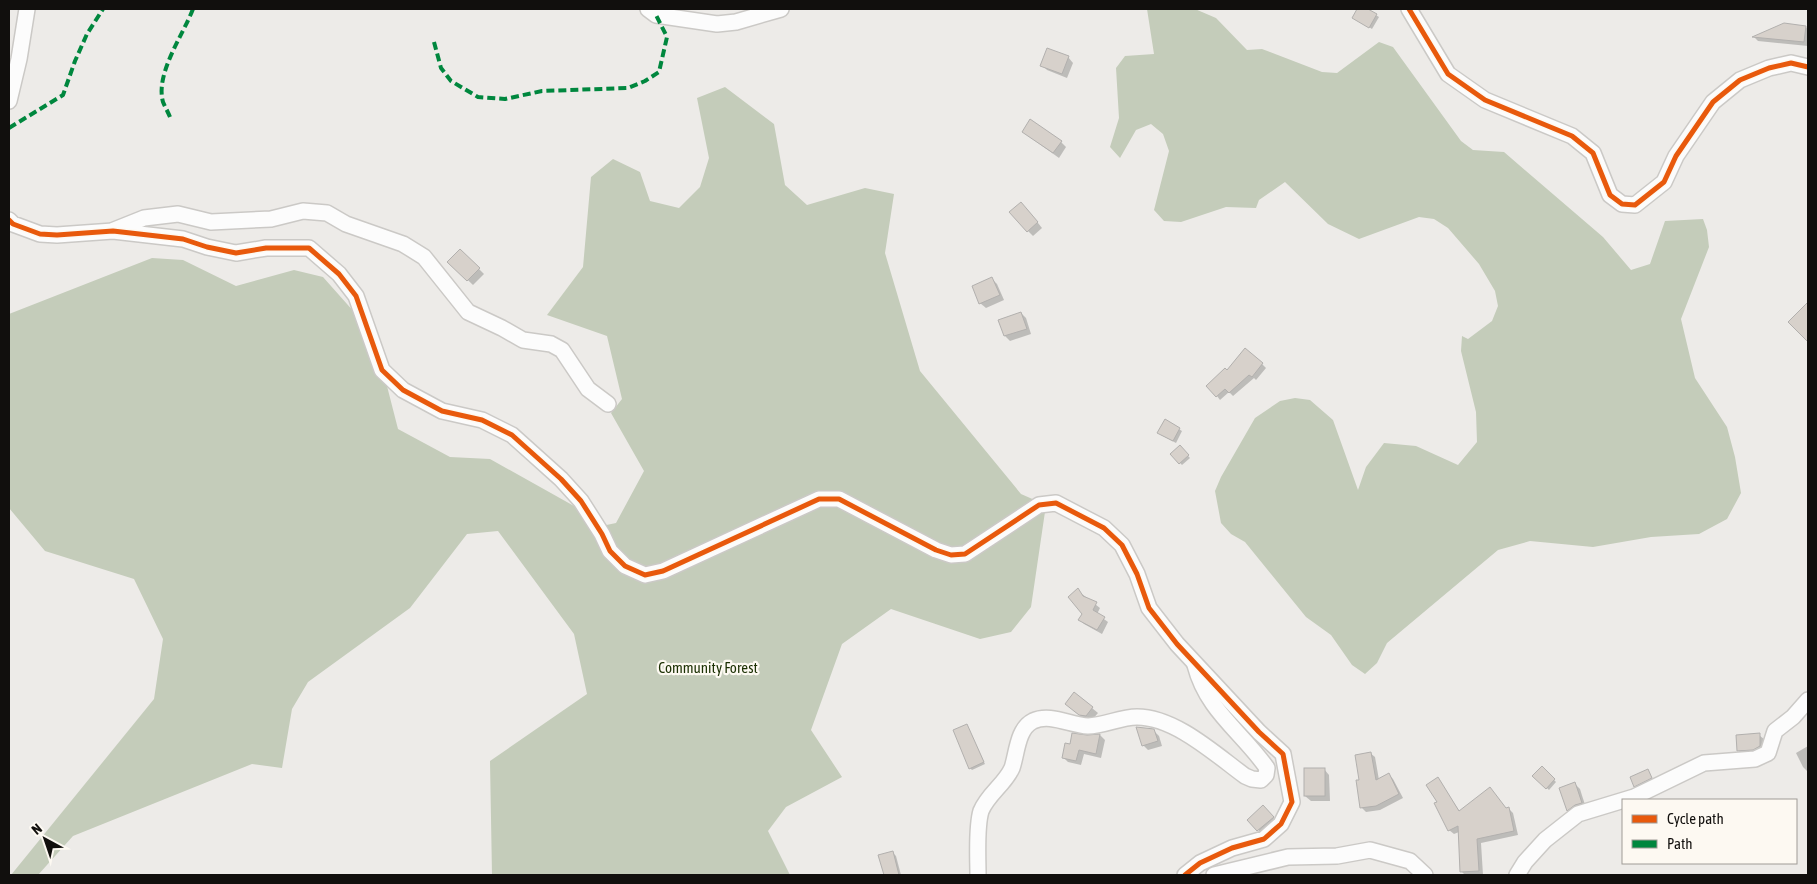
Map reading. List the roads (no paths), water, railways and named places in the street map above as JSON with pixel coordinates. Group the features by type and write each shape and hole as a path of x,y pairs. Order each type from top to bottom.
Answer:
{"street":[{"path":"9,101 19,59 27,9"},
{"path":"648,9 656,15 717,24 736,22 781,9"},
{"path":"1409,9 1448,74 1485,100 1572,136 1593,153 1610,195 1622,204 1635,205 1664,182 1676,156 1713,102 1740,80 1769,68 1791,63 1808,67"},
{"path":"113,231 144,218 178,214 210,222 271,219 303,212 328,213 346,224 403,244 424,256 468,312 524,340 551,344 562,350 588,389 608,404"},
{"path":"9,220 13,224 40,234 58,235 113,231 183,239 207,247 236,253 266,248 309,248 339,274 356,296 382,370 403,390 442,411 482,420 512,434 561,479 581,501 602,534 610,551 625,566 645,575 663,571 819,499 839,499 910,537 951,555 965,554 1039,505 1056,503 1104,528 1122,545 1137,574 1149,608 1177,644 1259,732 1283,754 1292,802 1281,824 1264,839 1232,848 1200,863 1185,875"},
{"path":"978,875 978,837 981,811 995,788 1007,779 1023,732 1030,722 1043,717 1091,726 1137,717 1156,721 1183,730 1245,776 1261,780 1266,775 1267,768 1258,755 1212,704 1200,683 1194,662"},
{"path":"1625,799 1704,763 1755,759 1768,753 1775,730 1793,717 1808,700"},
{"path":"1516,875 1545,840 1578,814 1622,800"},
{"path":"1214,875 1288,857 1337,856 1370,850 1410,861 1425,875"}],"park label":[{"name":"Community Forest","path":"708,667"}]}
